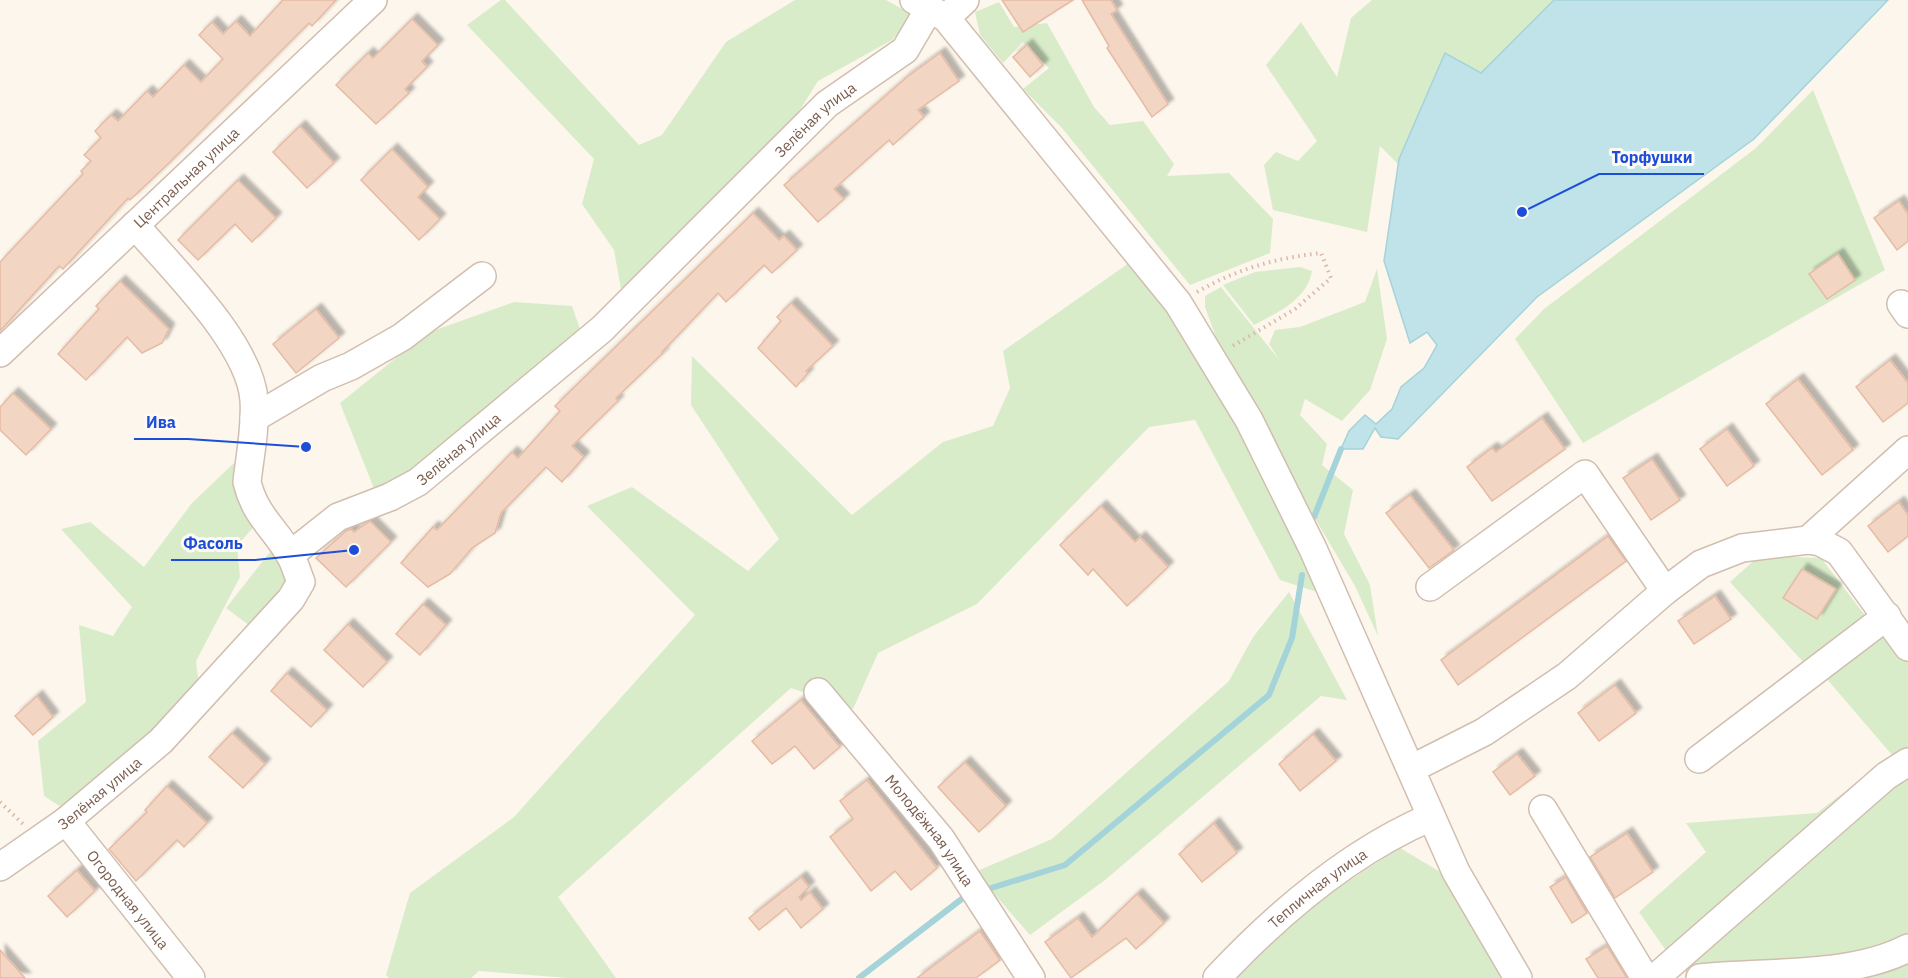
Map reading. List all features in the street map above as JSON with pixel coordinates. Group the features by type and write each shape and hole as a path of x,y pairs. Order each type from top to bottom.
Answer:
{"street":[{"name":"Центральная улица","path":"0,353 373,0"},
{"path":"938,7 1178,303 1212,358 1249,420 1313,549 1456,872 1518,978"},
{"name":"Зелёная улица","path":"0,867 66,821 161,741 291,599 301,582 290,555 338,517 390,497 418,482 602,329 827,104 905,50 938,7"},
{"path":"135,225 230,337 247,367 254,398 248,482 250,493 267,526 290,555"},
{"path":"254,418 322,378 351,366 402,337 482,276"},
{"path":"1808,540 1908,450"},
{"path":"1430,587 1585,474 1665,591"},
{"path":"1411,769 1484,732 1567,676 1665,591 1701,564 1742,548 1808,540 1820,542 1839,552 1908,646"},
{"path":"1699,759 1887,616"},
{"name":"Молодёжная улица","path":"818,692 941,839 1031,978"},
{"path":"1655,978 1886,776 1908,762"},
{"path":"1543,809 1645,978"},
{"name":"Тепличная улица","path":"1217,978 1291,907 1398,831 1431,817"},
{"name":"Огородная улица","path":"66,821 190,978"},
{"path":"1700,978 1846,968 1898,954 1908,948"}],"path":[{"path":"1178,303 1218,279 1280,258 1321,253 1331,278 1295,309 1212,358"},
{"path":"0,802 39,838"}],"green space":[{"path":"501,0 505,0 639,145 662,135 726,42 795,0 886,0 913,15 892,40 818,81 798,113 638,279 621,289 614,250 582,204 594,159 467,25"},
{"path":"1372,0 1554,0 1481,73 1445,53 1398,164 1380,146 1367,232 1273,210 1264,165 1276,152 1298,161 1317,141 1266,65 1301,22 1337,77 1351,18"},
{"path":"999,2 1014,27 1047,23 1094,107 1110,125 1143,121 1174,164 1167,176 1229,173 1273,219 1270,253 1190,285 1062,128 1023,89 1049,68 1023,42 1003,63 980,35 975,12"},
{"path":"1813,90 1885,270 1583,443 1515,339 1544,309 1756,148"},
{"path":"1129,263 1168,312 1241,423 1293,541 1323,594 1280,580 1195,420 1149,427 977,604 878,653 853,709 791,688 558,897 616,978 567,978 479,971 471,978 389,978 386,975 410,893 514,817 695,615 587,506 632,487 748,571 779,539 691,405 692,356 852,515 943,442 993,426 1010,388 1003,351"},
{"path":"1300,267 1312,271 1304,290 1290,304 1254,325 1223,285 1255,272"},
{"path":"1377,269 1387,339 1370,390 1342,421 1305,399 1300,415 1327,444 1322,465 1353,490 1344,534 1370,585 1378,636 1355,586 1229,373 1205,307 1205,296 1221,287 1280,361 1269,344 1275,330 1300,327 1365,302"},
{"path":"514,302 572,306 582,335 420,471 377,496 340,403 427,333"},
{"path":"234,463 256,524 237,546 240,577 196,661 199,687 163,725 66,810 44,796 38,741 86,702 79,625 113,636 132,607 61,529 90,522 144,567 192,503"},
{"path":"270,552 290,576 250,626 226,608"},
{"path":"1759,556 1821,558 1867,618 1806,665 1730,582"},
{"path":"1289,592 1347,700 1321,696 1105,880 1030,935 975,872 1052,839 1229,681 1253,637"},
{"path":"1885,626 1908,661 1908,940 1811,963 1681,972 1639,912 1706,852 1686,823 1817,813 1892,755 1826,678"},
{"path":"1400,848 1442,873 1502,978 1237,978 1274,939 1313,906"},
{"path":"1908,954 1908,978 1781,978"}],"water":[{"path":"1554,0 1888,0 1754,139 1537,297 1398,439 1381,437 1375,428 1363,449 1341,449 1349,431 1365,415 1376,424 1392,409 1401,387 1424,368 1437,345 1427,332 1410,343 1384,261 1399,159 1445,53 1481,73"}],"building":[{"path":"283,0 336,0 312,26 309,23 169,163 130,200 128,198 63,269 59,266 0,331 0,262 83,174 81,171 91,161 84,155 101,138 95,131 111,115 118,121 147,91 153,97 184,65 201,82 223,59 199,35 212,22 223,34 236,21 250,36"},
{"path":"1002,0 1073,0 1023,32"},
{"path":"1082,0 1111,0 1117,10 1111,14 1168,104 1152,117 1107,48 1109,46"},
{"path":"412,19 438,45 422,61 427,67 405,89 409,93 376,124 336,85 368,53 373,58"},
{"path":"1027,45 1043,65 1030,77 1013,57"},
{"path":"940,53 959,81 918,110 924,117 893,145 889,140 834,189 844,199 818,222 784,185 907,77"},
{"path":"300,126 334,163 307,188 273,152"},
{"path":"392,149 428,187 418,197 440,219 419,240 361,180"},
{"path":"238,180 276,218 252,242 235,224 198,260 178,240"},
{"path":"1899,201 1908,214 1908,241 1897,250 1874,218"},
{"path":"753,213 779,240 784,236 797,250 772,273 764,265 726,302 718,293 663,353 616,398 618,401 572,446 584,457 562,482 546,467 501,513 495,533 472,548 450,574 428,587 401,563 433,527 437,530 512,452 518,458 560,411 555,406"},
{"path":"1838,254 1855,280 1827,299 1809,274"},
{"path":"120,281 169,329 162,343 142,353 127,337 86,380 58,354 99,309 96,306"},
{"path":"791,303 833,346 806,371 808,373 796,387 758,348 781,321 777,317"},
{"path":"316,309 339,338 296,373 273,344"},
{"path":"1890,360 1908,383 1908,403 1883,422 1856,387"},
{"path":"1798,379 1853,450 1822,475 1766,404"},
{"path":"13,393 51,429 26,455 0,430 0,407"},
{"path":"1542,418 1565,449 1492,501 1467,467 1492,448 1496,452"},
{"path":"1727,429 1754,466 1727,486 1700,449"},
{"path":"1652,459 1680,500 1651,520 1623,478"},
{"path":"1410,495 1454,550 1429,568 1386,513"},
{"path":"1899,502 1908,515 1908,536 1888,552 1868,526"},
{"path":"1101,506 1135,542 1140,537 1168,567 1127,606 1093,569 1088,575 1060,545"},
{"path":"370,521 391,542 346,587 316,558 346,531 351,529 354,532"},
{"path":"1608,536 1626,561 1458,685 1441,660"},
{"path":"1802,569 1836,589 1817,619 1783,598"},
{"path":"1715,596 1731,619 1694,644 1678,621"},
{"path":"423,604 446,625 420,655 396,634"},
{"path":"348,624 387,662 363,687 324,650"},
{"path":"287,673 327,710 311,727 271,691"},
{"path":"1615,685 1636,713 1599,741 1578,713"},
{"path":"37,696 53,717 33,735 15,716"},
{"path":"801,700 840,747 814,769 795,746 772,764 752,741"},
{"path":"232,733 265,764 243,788 209,757"},
{"path":"1313,734 1336,761 1300,791 1279,764"},
{"path":"1517,754 1535,776 1510,795 1493,772"},
{"path":"965,762 1006,806 979,832 938,787"},
{"path":"867,780 937,868 911,890 895,871 871,891 830,837 853,819 840,801"},
{"path":"167,786 207,823 184,847 177,840 136,881 109,849 147,812 145,810"},
{"path":"1214,823 1237,853 1202,882 1179,854"},
{"path":"1627,833 1653,872 1615,898 1590,857"},
{"path":"77,870 95,891 67,917 48,896"},
{"path":"801,877 809,887 799,897 801,900 810,892 823,909 801,928 786,908 759,930 749,918"},
{"path":"1566,877 1587,913 1572,923 1550,887"},
{"path":"1137,894 1164,923 1136,949 1126,938 1071,978 1045,942 1078,918 1092,937"},
{"path":"980,931 1000,960 976,978 917,978"},
{"path":"1607,946 1627,978 1598,978 1586,959"},
{"path":"0,950 25,978 0,978"}],"waterway":[{"path":"1314,517 1341,449"},
{"path":"985,890 1065,865 1269,695 1292,638 1302,575"},
{"path":"859,978 963,898"}],"place":[{"name":"Торфушки","path":"1522,212"},
{"name":"Ива","path":"306,447"},
{"name":"Фасоль","path":"354,550"}]}
